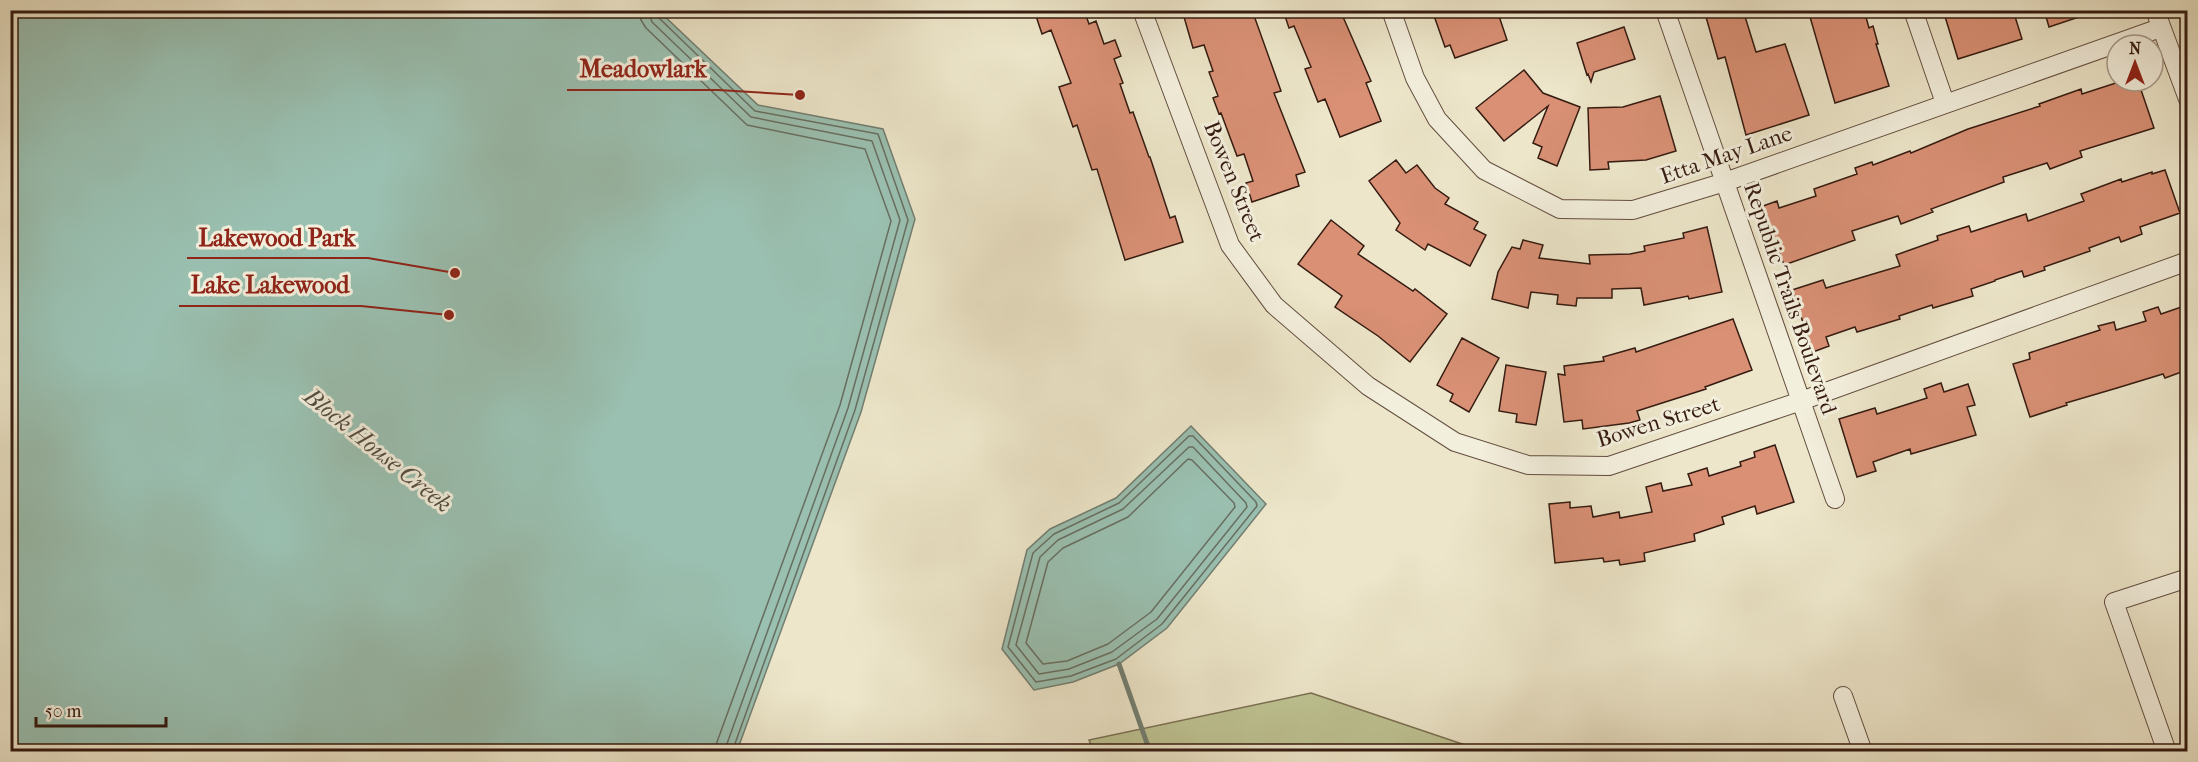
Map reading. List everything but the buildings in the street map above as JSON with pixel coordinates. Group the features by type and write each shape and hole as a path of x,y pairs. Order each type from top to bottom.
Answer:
{"street":[{"name":"Bowen Street","path":"1142,10 1230,245 1274,305 1368,386 1455,442 1528,465 1609,466 1802,400 2187,261"},
{"name":"Etta May Lane","path":"1391,10 1415,78 1437,119 1484,170 1560,209 1633,210 1725,182 1945,103 2158,19"},
{"name":"Republic Trails Boulevard","path":"1665,10 1835,499"},
{"path":"1913,10 1945,103"},
{"path":"2158,19 2187,99"},
{"path":"2167,752 2114,602 2187,578"},
{"path":"1843,696 1863,752"}],"shaded area":[{"path":"1311,693 1483,751 1094,752 1089,740"}],"water":[{"name":"Block House Creek","path":"10,11 659,11 758,105 883,129 915,219 861,412 737,751 11,751"},
{"path":"1191,426 1266,504 1167,628 1119,664 1073,682 1034,690 1002,649 1027,550 1050,529 1116,498"}],"waterway":[{"path":"1119,664 1150,752"}],"place":[{"name":"Meadowlark","path":"800,95"},
{"name":"Lakewood Park","path":"455,273"},
{"name":"Lake Lakewood","path":"449,315"}]}
